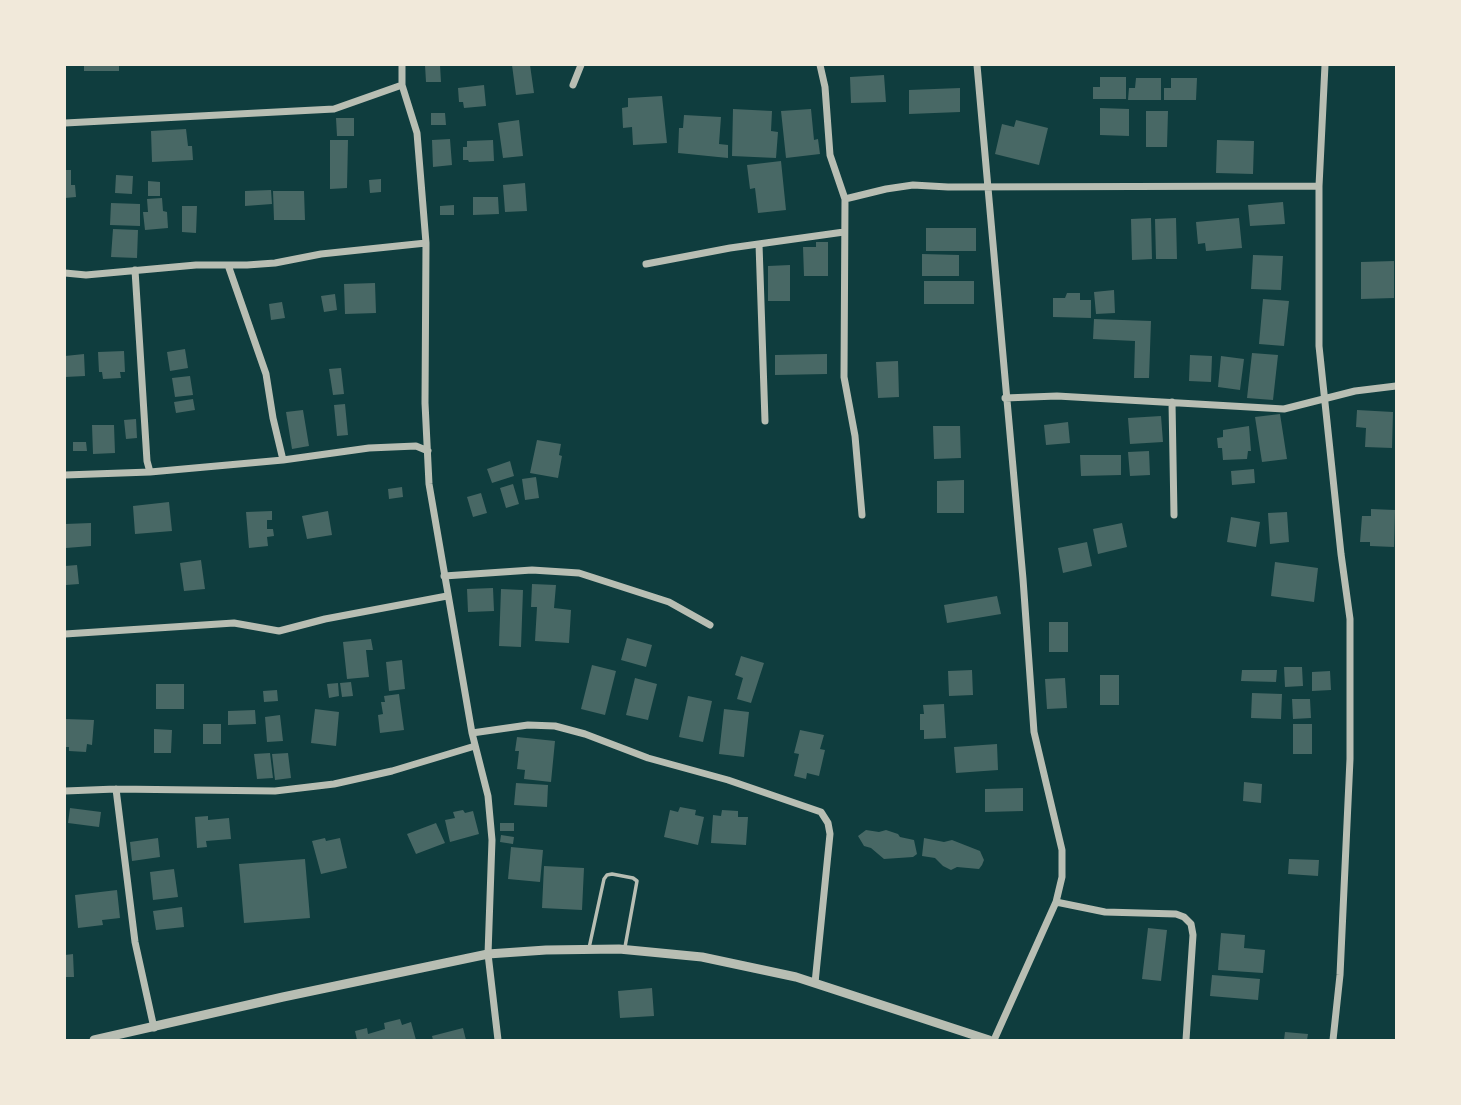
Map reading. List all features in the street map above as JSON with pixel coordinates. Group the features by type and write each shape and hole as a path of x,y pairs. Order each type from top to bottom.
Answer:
{"street":[{"path":"402,65 402,85 417,133 426,243 425,404 429,484 472,733 488,796 492,841 488,954 498,1040"},
{"path":"573,85 581,65"},
{"path":"820,65 825,87 830,155 845,199 844,377 855,436 862,514"},
{"path":"94,1040 488,954 625,950 702,957 796,977 991,1040 1055,902 1062,877 1062,850 1034,732 977,65"},
{"path":"1325,65 1319,186 1319,346 1350,632 1350,773 1340,975 1333,1040"},
{"path":"65,123 334,109 402,85"},
{"path":"845,199 900,186 1319,186"},
{"path":"646,264 844,232"},
{"path":"65,273 86,275 275,263 321,254 426,243"},
{"path":"759,244 765,421"},
{"path":"228,265 266,374 283,460"},
{"path":"135,271 146,447 150,472"},
{"path":"1005,398 1057,396 1284,410 1325,398 1396,386"},
{"path":"1172,402 1174,515"},
{"path":"65,475 150,472 283,460 369,448 416,446 428,451"},
{"path":"443,576 532,570 579,573 669,602 710,625"},
{"path":"65,634 234,623 279,631 325,619 447,596"},
{"path":"472,733 528,724 555,726 821,812 828,823 830,834 815,983"},
{"path":"65,791 275,791 334,784 392,771 475,746"},
{"path":"116,789 135,942 154,1028"},
{"path":"1055,902 1105,912 1176,914 1191,924 1193,935 1186,1040"}],"lane":[{"path":"588,950 604,879 612,874 637,881 625,950"}],"building":[{"path":"84,65 119,65 119,71 84,71"},
{"path":"425,65 440,65 441,82 426,82"},
{"path":"512,65 530,65 534,93 516,95"},
{"path":"884,75 886,102 851,103 850,77"},
{"path":"1100,77 1126,77 1126,99 1093,99 1093,87 1100,87"},
{"path":"1136,78 1161,78 1161,100 1128,100 1129,88 1135,88"},
{"path":"1171,78 1197,78 1196,100 1164,100 1164,88 1171,88"},
{"path":"484,85 486,106 464,108 463,102 459,102 458,88"},
{"path":"960,88 960,112 909,114 909,90"},
{"path":"662,96 667,143 633,145 632,127 623,128 622,108 628,107 628,98"},
{"path":"1100,108 1129,109 1129,136 1100,135"},
{"path":"733,109 772,111 771,131 778,132 776,158 732,156"},
{"path":"811,109 814,140 818,139 820,154 786,158 781,111"},
{"path":"1146,111 1168,111 1167,147 1146,147"},
{"path":"431,113 445,113 446,125 431,125"},
{"path":"684,115 721,117 719,144 728,145 728,158 678,153 679,128 683,128"},
{"path":"336,118 354,118 354,136 337,136"},
{"path":"519,120 523,156 503,158 498,123"},
{"path":"1016,120 1048,128 1039,165 995,154 1002,124 1014,127"},
{"path":"186,129 188,146 192,146 193,160 152,162 151,131"},
{"path":"450,139 452,165 433,167 432,140"},
{"path":"330,140 348,140 347,188 330,189"},
{"path":"493,140 494,161 463,160 463,147 467,147 467,141"},
{"path":"1217,140 1254,141 1253,174 1216,173"},
{"path":"781,161 786,210 758,213 755,188 750,189 747,165"},
{"path":"65,170 71,170 71,185 75,185 76,197 65,198"},
{"path":"116,175 133,176 132,194 115,193"},
{"path":"381,179 381,192 370,193 369,180"},
{"path":"148,181 160,182 160,196 148,196"},
{"path":"525,183 527,211 505,212 503,185"},
{"path":"271,190 272,204 245,206 245,191"},
{"path":"273,191 304,191 305,220 274,220"},
{"path":"473,197 498,197 499,214 473,215"},
{"path":"162,198 163,211 167,212 168,228 145,230 143,212 148,212 147,199"},
{"path":"1283,202 1285,224 1250,226 1248,205"},
{"path":"111,203 140,204 140,226 110,225"},
{"path":"454,205 454,215 440,215 440,206"},
{"path":"182,206 197,206 196,233 182,232"},
{"path":"1151,218 1152,259 1132,260 1131,219"},
{"path":"1176,218 1177,259 1156,259 1155,219"},
{"path":"1239,218 1242,248 1206,251 1205,243 1198,244 1196,222"},
{"path":"926,228 976,228 976,251 926,251"},
{"path":"113,229 138,230 137,258 111,257"},
{"path":"816,242 828,242 828,276 804,276 803,247 816,247"},
{"path":"922,254 959,255 959,276 922,276"},
{"path":"1253,255 1283,256 1281,290 1251,289"},
{"path":"1394,261 1394,298 1361,299 1361,262"},
{"path":"790,265 790,301 768,301 768,266"},
{"path":"924,281 974,281 974,304 924,304"},
{"path":"375,283 376,313 345,314 344,284"},
{"path":"1114,290 1115,313 1096,314 1094,292"},
{"path":"1067,293 1080,293 1080,300 1091,300 1091,318 1053,317 1053,298 1065,298"},
{"path":"335,294 337,310 324,312 321,296"},
{"path":"1263,299 1289,301 1284,346 1259,344"},
{"path":"282,302 285,318 271,320 269,304"},
{"path":"1094,319 1151,321 1149,378 1134,378 1135,341 1093,339"},
{"path":"185,349 188,368 170,371 167,352"},
{"path":"124,351 125,372 120,372 121,378 103,379 102,372 99,372 98,352"},
{"path":"1252,353 1278,355 1273,400 1247,398"},
{"path":"84,354 85,376 65,377 65,356"},
{"path":"827,354 827,374 775,375 775,355"},
{"path":"1190,355 1212,356 1211,382 1189,381"},
{"path":"1221,356 1244,359 1240,390 1218,387"},
{"path":"898,361 899,397 878,398 876,362"},
{"path":"341,368 344,394 333,395 329,369"},
{"path":"190,376 193,395 175,397 172,378"},
{"path":"193,399 195,410 176,413 174,402"},
{"path":"345,404 348,435 337,436 334,405"},
{"path":"303,410 309,446 292,449 286,412"},
{"path":"1357,410 1393,412 1392,448 1365,447 1366,428 1356,427"},
{"path":"1280,414 1287,459 1262,462 1255,417"},
{"path":"1161,416 1163,442 1130,444 1128,418"},
{"path":"136,419 137,438 126,439 124,420"},
{"path":"1068,422 1070,443 1046,445 1044,425"},
{"path":"92,425 114,425 115,453 93,454"},
{"path":"933,426 960,426 961,458 934,459"},
{"path":"1249,426 1251,451 1248,451 1247,459 1223,460 1222,448 1218,448 1217,438 1223,437 1223,430"},
{"path":"537,440 561,444 558,478 530,473"},
{"path":"73,442 86,442 87,451 73,451"},
{"path":"1149,451 1150,475 1130,476 1128,452"},
{"path":"1080,455 1121,455 1121,475 1081,476"},
{"path":"510,461 514,476 492,483 487,469"},
{"path":"1254,469 1255,483 1232,485 1231,471"},
{"path":"536,477 539,498 525,500 522,479"},
{"path":"964,480 964,513 937,513 937,481"},
{"path":"513,484 519,504 506,508 500,488"},
{"path":"402,487 403,497 389,499 388,489"},
{"path":"481,493 487,513 473,517 467,497"},
{"path":"169,502 172,531 135,534 133,506"},
{"path":"1371,509 1395,510 1394,547 1370,546 1370,542 1360,542 1362,516 1371,516"},
{"path":"272,511 272,520 267,520 267,529 273,529 274,536 267,537 268,546 249,548 246,512"},
{"path":"328,511 332,535 307,539 302,516"},
{"path":"1287,512 1289,542 1270,544 1268,513"},
{"path":"1231,517 1260,522 1256,547 1227,542"},
{"path":"91,523 91,546 66,548 65,524"},
{"path":"1122,523 1127,547 1098,554 1093,529"},
{"path":"1087,542 1092,566 1063,573 1058,548"},
{"path":"201,560 205,589 184,591 180,563"},
{"path":"1275,562 1318,568 1314,602 1271,596"},
{"path":"77,565 79,584 66,585 65,566"},
{"path":"532,584 556,585 554,608 571,610 569,643 535,641 537,607 531,607"},
{"path":"493,588 494,611 468,612 467,589"},
{"path":"501,589 523,590 521,647 499,646"},
{"path":"997,596 1001,614 947,623 944,605"},
{"path":"1049,622 1068,622 1068,652 1049,652"},
{"path":"627,638 652,645 646,667 621,660"},
{"path":"371,639 373,650 366,650 369,677 347,679 343,642"},
{"path":"741,656 764,663 751,703 737,699 743,678 735,675"},
{"path":"402,660 405,689 389,691 386,662"},
{"path":"592,665 616,671 605,715 581,709"},
{"path":"1284,667 1302,667 1303,686 1285,687"},
{"path":"972,670 973,695 949,696 948,671"},
{"path":"1242,670 1277,670 1276,682 1241,681"},
{"path":"1330,671 1331,690 1312,691 1312,672"},
{"path":"1100,675 1119,675 1119,705 1100,705"},
{"path":"635,678 657,684 648,720 626,715"},
{"path":"1065,678 1067,708 1047,709 1045,679"},
{"path":"351,682 353,696 342,697 340,683"},
{"path":"338,683 339,696 329,698 327,684"},
{"path":"156,684 184,684 184,709 156,709"},
{"path":"277,690 278,701 264,702 263,691"},
{"path":"1252,693 1282,694 1281,719 1251,718"},
{"path":"399,694 404,730 380,733 378,715 383,714 381,702 385,702 384,696"},
{"path":"688,696 712,701 703,742 679,737"},
{"path":"1292,699 1310,699 1311,718 1293,719"},
{"path":"944,704 946,738 924,739 924,730 920,730 923,705"},
{"path":"315,709 339,712 336,746 311,743"},
{"path":"724,709 749,712 744,757 719,754"},
{"path":"255,710 256,724 228,725 228,711"},
{"path":"280,715 283,741 267,742 265,717"},
{"path":"65,719 94,720 92,745 87,744 86,752 69,751 69,747 65,747"},
{"path":"203,724 221,724 221,744 203,744"},
{"path":"1293,724 1312,724 1312,754 1293,754"},
{"path":"154,729 172,730 171,753 154,753"},
{"path":"800,730 824,735 820,749 825,750 819,776 807,773 806,779 794,776 799,754 794,753"},
{"path":"517,737 555,741 551,782 524,779 525,770 517,769"},
{"path":"997,744 998,770 956,773 954,747"},
{"path":"270,753 273,778 257,779 254,754"},
{"path":"288,753 291,778 275,780 272,754"},
{"path":"1244,782 1262,784 1261,803 1243,801"},
{"path":"516,783 548,785 547,807 514,805"},
{"path":"1023,788 1023,811 985,812 985,789"},
{"path":"680,807 696,810 695,815 704,817 698,845 664,837 670,810 678,812"},
{"path":"70,808 101,812 99,827 68,823"},
{"path":"463,810 465,813 473,811 479,834 450,842 445,820 455,818 453,812"},
{"path":"722,810 738,811 738,817 748,817 746,845 711,843 713,815 721,816"},
{"path":"208,816 208,820 229,818 231,839 206,841 207,847 197,848 195,817"},
{"path":"436,823 445,843 416,854 407,834"},
{"path":"500,823 514,823 514,831 500,831"},
{"path":"866,830 886,830 914,840 917,854 913,857 884,859 871,848 864,846 858,836"},
{"path":"501,835 514,837 513,844 500,842"},
{"path":"158,838 160,857 132,861 130,842"},
{"path":"325,838 326,841 340,838 347,868 321,874 312,841"},
{"path":"924,838 944,842 952,840 980,851 984,860 982,865 979,869 957,867 951,870 935,858 922,856"},
{"path":"511,847 543,850 540,882 508,879"},
{"path":"305,859 310,918 244,923 239,864"},
{"path":"1289,859 1319,860 1318,876 1288,874"},
{"path":"544,866 584,868 582,910 542,908"},
{"path":"174,869 178,897 153,900 150,872"},
{"path":"117,890 120,918 102,920 103,925 78,928 75,895"},
{"path":"182,907 184,927 156,930 153,911"},
{"path":"1148,928 1167,930 1161,981 1142,979"},
{"path":"1221,933 1245,935 1244,948 1265,950 1263,973 1218,970"},
{"path":"73,954 74,977 65,977 65,955"},
{"path":"1212,975 1260,979 1258,1000 1210,996"},
{"path":"652,988 654,1016 620,1018 618,991"},
{"path":"400,1019 402,1025 411,1022 416,1040 357,1040 355,1031 367,1028 368,1034 385,1029 384,1023"},
{"path":"463,1028 466,1040 433,1040 432,1036"},
{"path":"1285,1032 1308,1034 1307,1040 1284,1040"}]}
